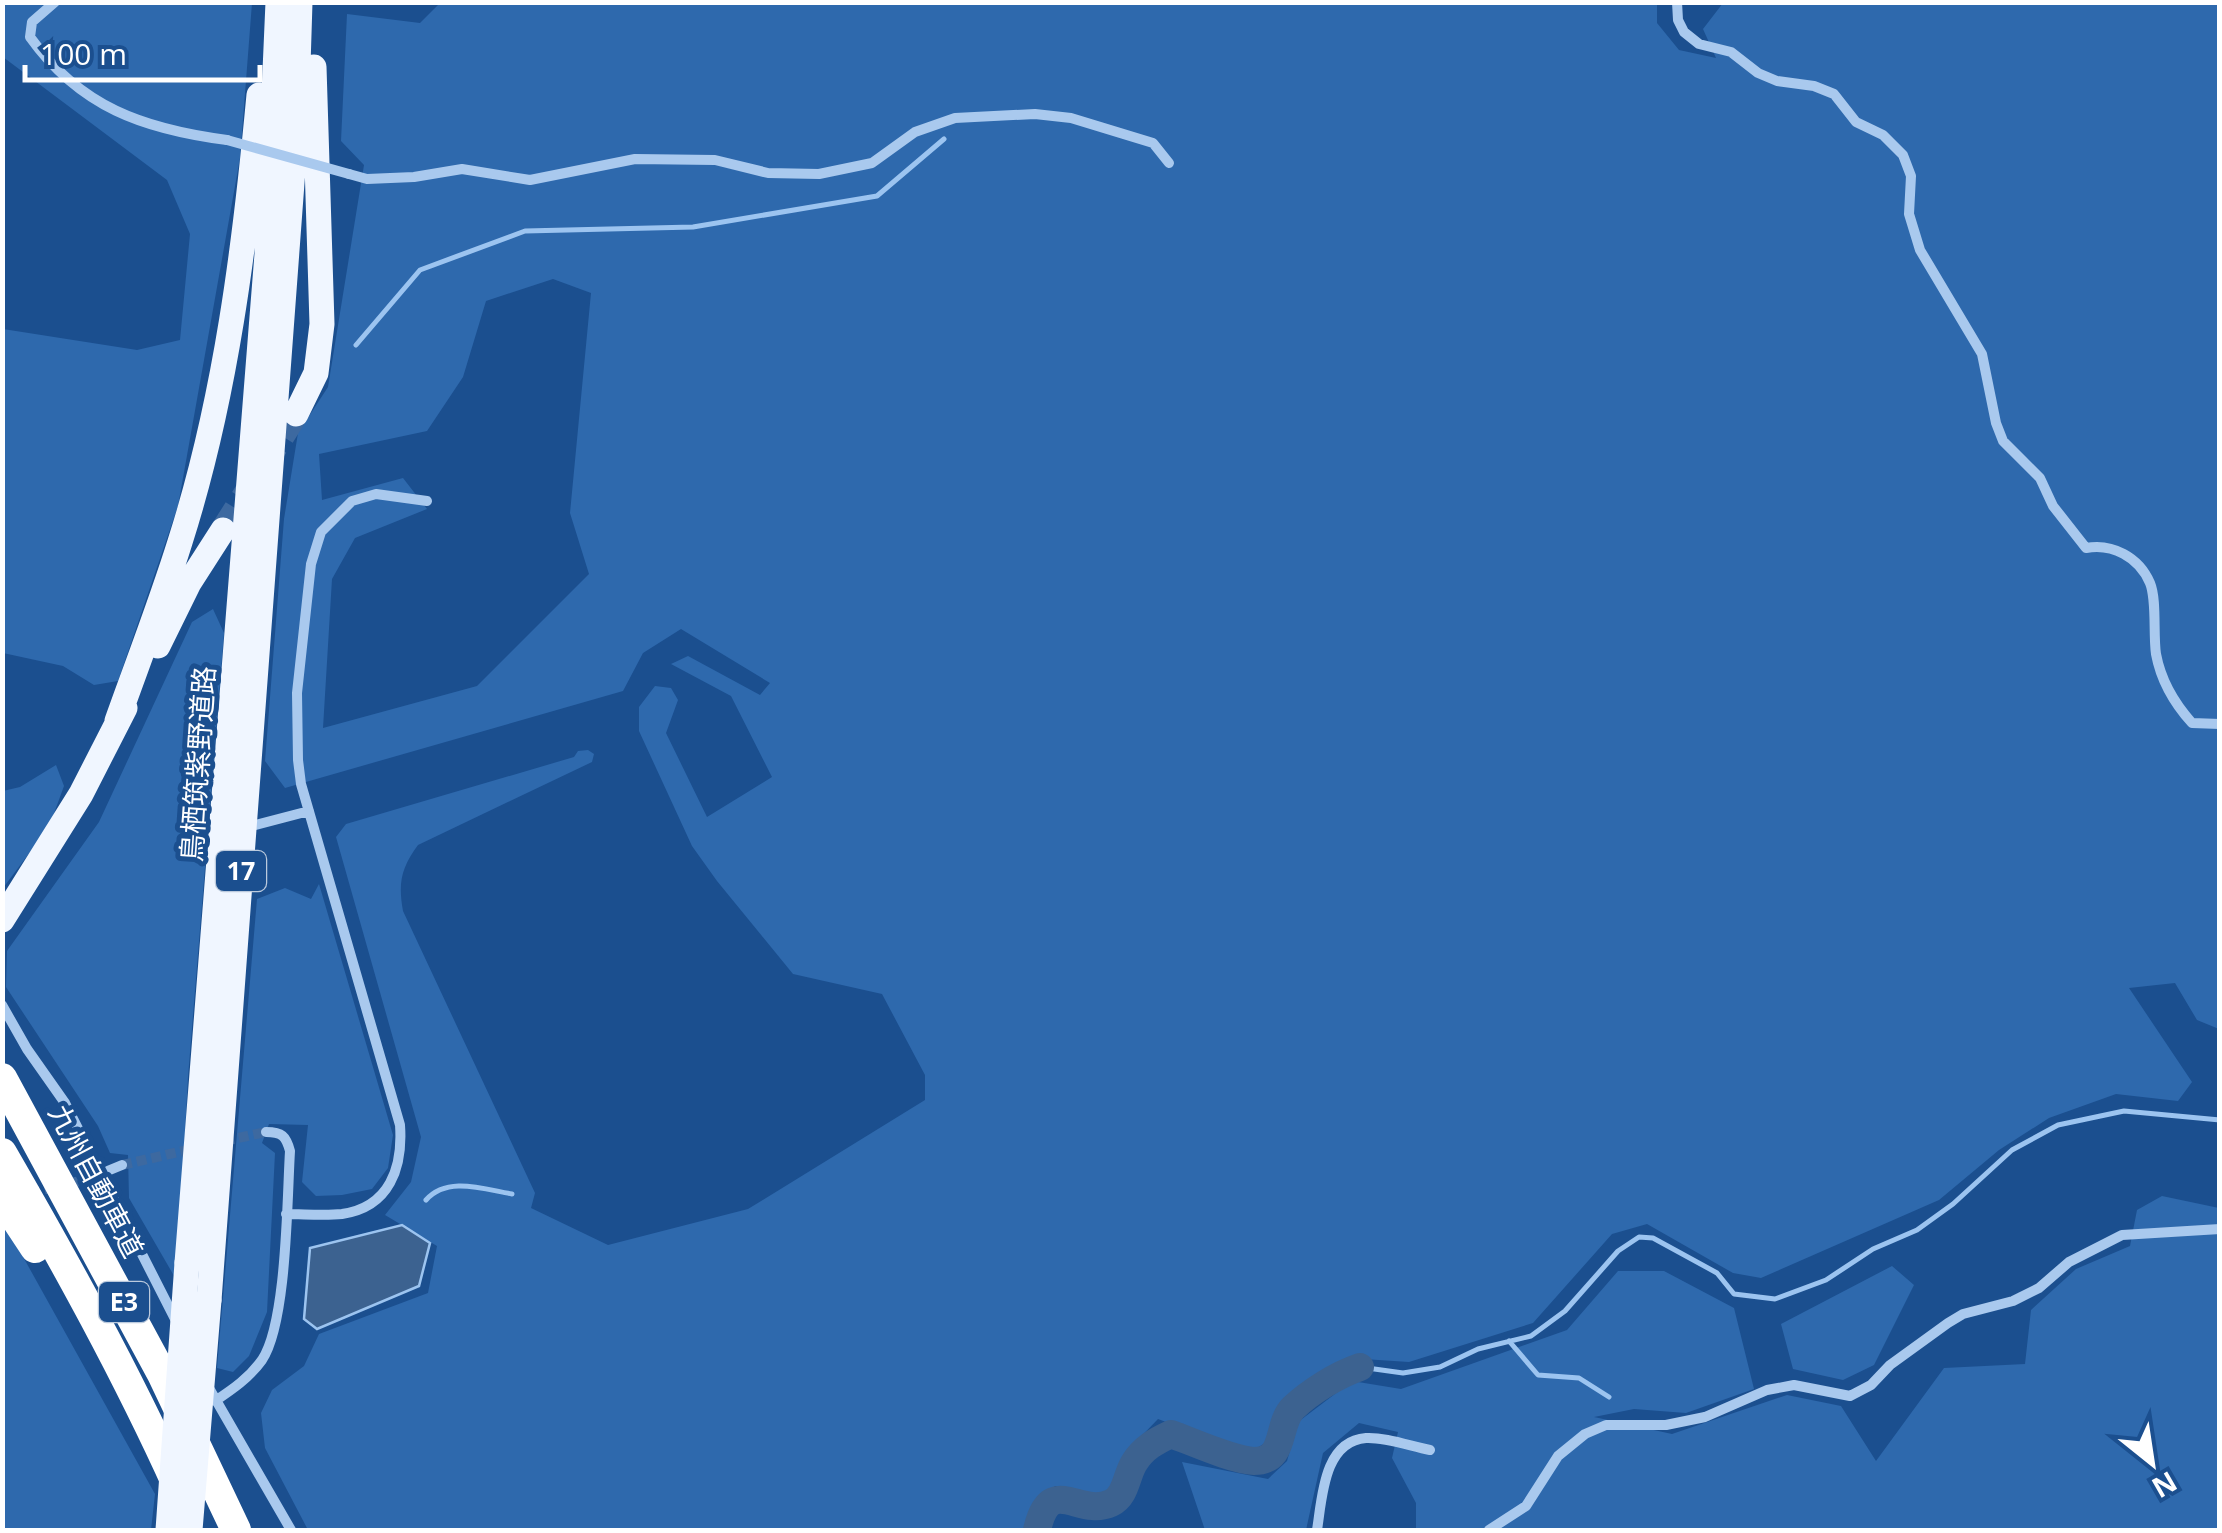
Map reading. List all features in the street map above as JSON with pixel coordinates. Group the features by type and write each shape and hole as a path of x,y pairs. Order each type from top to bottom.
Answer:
{"highway":[{"name":"九州自動車道","path":"2,1078 154,1357 236,1530"},
{"name":"E3","path":"2,1153 153,1431 194,1530"},
{"path":"2,1198 153,1431"}],"main road":[{"name":"17","path":"118,721 181,541 225,354 248,214 274,2"},
{"name":"鳥栖筑紫野道路","path":"168,1530 267,254 274,2"},
{"name":"鳥栖筑紫野道路","path":"194,1530 296,129 300,2"},
{"path":"296,414 316,374 322,324 314,52 308,2"},
{"name":"17","path":"2,920 81,794 189,583 223,530"}],"street":[{"path":"55,2 32,22 30,37 68,82 112,111 138,122 227,140 367,179 462,169 530,180 635,159 715,160 768,173 819,174 872,163 916,132 955,118 1035,114 1070,118 1153,143 1169,163"},
{"path":"1677,2 1678,20 1684,32 1698,44 1731,52 1777,82 1814,86 1834,94 1856,122 1882,135 1903,155 1911,176 1909,214 1920,250 1982,354 2003,441 2040,478 2054,506 2086,548 2100,546 2127,553 2150,583 2156,657 2173,702 2192,723 2220,724"},
{"path":"286,1214 343,1214 364,1206 384,1192 397,1174 402,1152 395,1108 298,760 297,694 311,564 321,532 352,501 376,494 426,500"},
{"path":"245,828 310,811"},
{"path":"2,1004 27,1049 66,1104 215,1401 291,1530"},
{"path":"215,1401 242,1384 264,1357 277,1321 290,1151 287,1138 279,1132 266,1132"},
{"path":"88,1180 122,1165"},
{"path":"1489,1530 1526,1506 1558,1456 1585,1434 1606,1425 1666,1425 1705,1418 1767,1390 1794,1385 1850,1396 1872,1385 1890,1364 1963,1314 2013,1301 2039,1288 2069,1262 2122,1235 2220,1229"},
{"path":"1317,1530 1326,1475 1334,1458 1349,1444 1365,1438 1430,1450"}],"shaded area":[{"path":"441,2 1657,2 1657,23 1679,50 1716,58 1703,29 1723,3 2219,3 2219,1029 2197,1020 2175,983 2129,988 2192,1082 2178,1101 2116,1094 2049,1118 1999,1150 1939,1200 1761,1278 1733,1273 1647,1224 1612,1234 1533,1323 1409,1362 1348,1358 1277,1410 1270,1440 1249,1453 1158,1419 1129,1449 1117,1487 1096,1499 1055,1486 1033,1509 1029,1530 308,1530 265,1448 261,1413 272,1390 304,1366 319,1334 428,1293 437,1246 385,1215 411,1182 421,1137 336,837 346,824 574,757 578,751 594,754 592,762 418,845 404,869 401,892 403,911 535,1193 531,1208 608,1245 748,1209 925,1100 925,1075 882,994 793,974 692,846 639,731 639,707 655,686 671,688 678,700 666,733 707,817 772,777 731,696 671,664 688,656 760,695 770,683 681,629 643,653 623,691 285,788 265,761 284,519 298,433 328,387 364,165 341,141 347,14 420,23","holes":["553,279 591,293 570,513 589,574 477,686 323,728 332,579 355,538 427,509 403,478 322,500 319,454 427,431 463,377 486,301"]},
{"path":"2,3 252,3 240,158 178,506 118,681 94,685 63,666 3,653 3,329 137,350 180,340 190,234 167,180 3,57"},
{"path":"213,609 224,633 188,1077 177,1281 129,1198 128,1155 110,1153 98,1126 6,987 7,951 99,822 192,622"},
{"path":"56,765 64,786 49,827 3,888 3,791 20,787"},
{"path":"319,884 393,1135 388,1168 372,1189 316,1196 302,1182 308,1125 269,1124 262,1143 275,1153 267,1312 249,1356 233,1372 217,1368 257,899 285,888 311,899"},
{"path":"2162,1196 2219,1208 2219,1530 1416,1530 1416,1503 1392,1458 1398,1432 1359,1423 1323,1453 1306,1530 1205,1530 1182,1462 1268,1479 1287,1461 1298,1422 1352,1381 1401,1389 1567,1330 1618,1271 1664,1271 1734,1308 1754,1389 1686,1413 1634,1409 1594,1417 1672,1434 1787,1395 1841,1406 1876,1461 1944,1368 2025,1364 2031,1310 2076,1269 2130,1246 2137,1210"},
{"path":"2,1219 155,1494 151,1530 3,1530"},
{"path":"402,1225 430,1243 419,1286 317,1329 304,1319 310,1248"},
{"path":"1892,1266 1914,1285 1874,1365 1843,1380 1793,1369 1781,1324"}],"waterway":[{"path":"356,345 420,270 525,231 693,227 877,196 944,139"},
{"path":"1360,1367 1403,1373 1440,1367 1478,1349 1531,1336 1565,1311 1618,1251 1639,1237 1653,1238 1717,1273 1734,1294 1775,1299 1826,1280 1873,1249 1917,1230 1953,1204 2012,1150 2058,1125 2124,1111 2220,1120"},
{"path":"426,1200 455,1186 512,1194"},
{"path":"1509,1341 1538,1375 1579,1378 1609,1397"},
{"path":"1037,1530 1049,1503 1066,1500 1099,1506 1116,1500 1138,1458 1171,1434 1254,1461 1272,1455 1293,1408 1325,1384 1360,1367"}],"tunnel":[{"path":"223,530 296,414"},
{"path":"224,1141 266,1132"},
{"path":"122,1165 192,1149"},
{"path":"30,1193 88,1179"}]}
